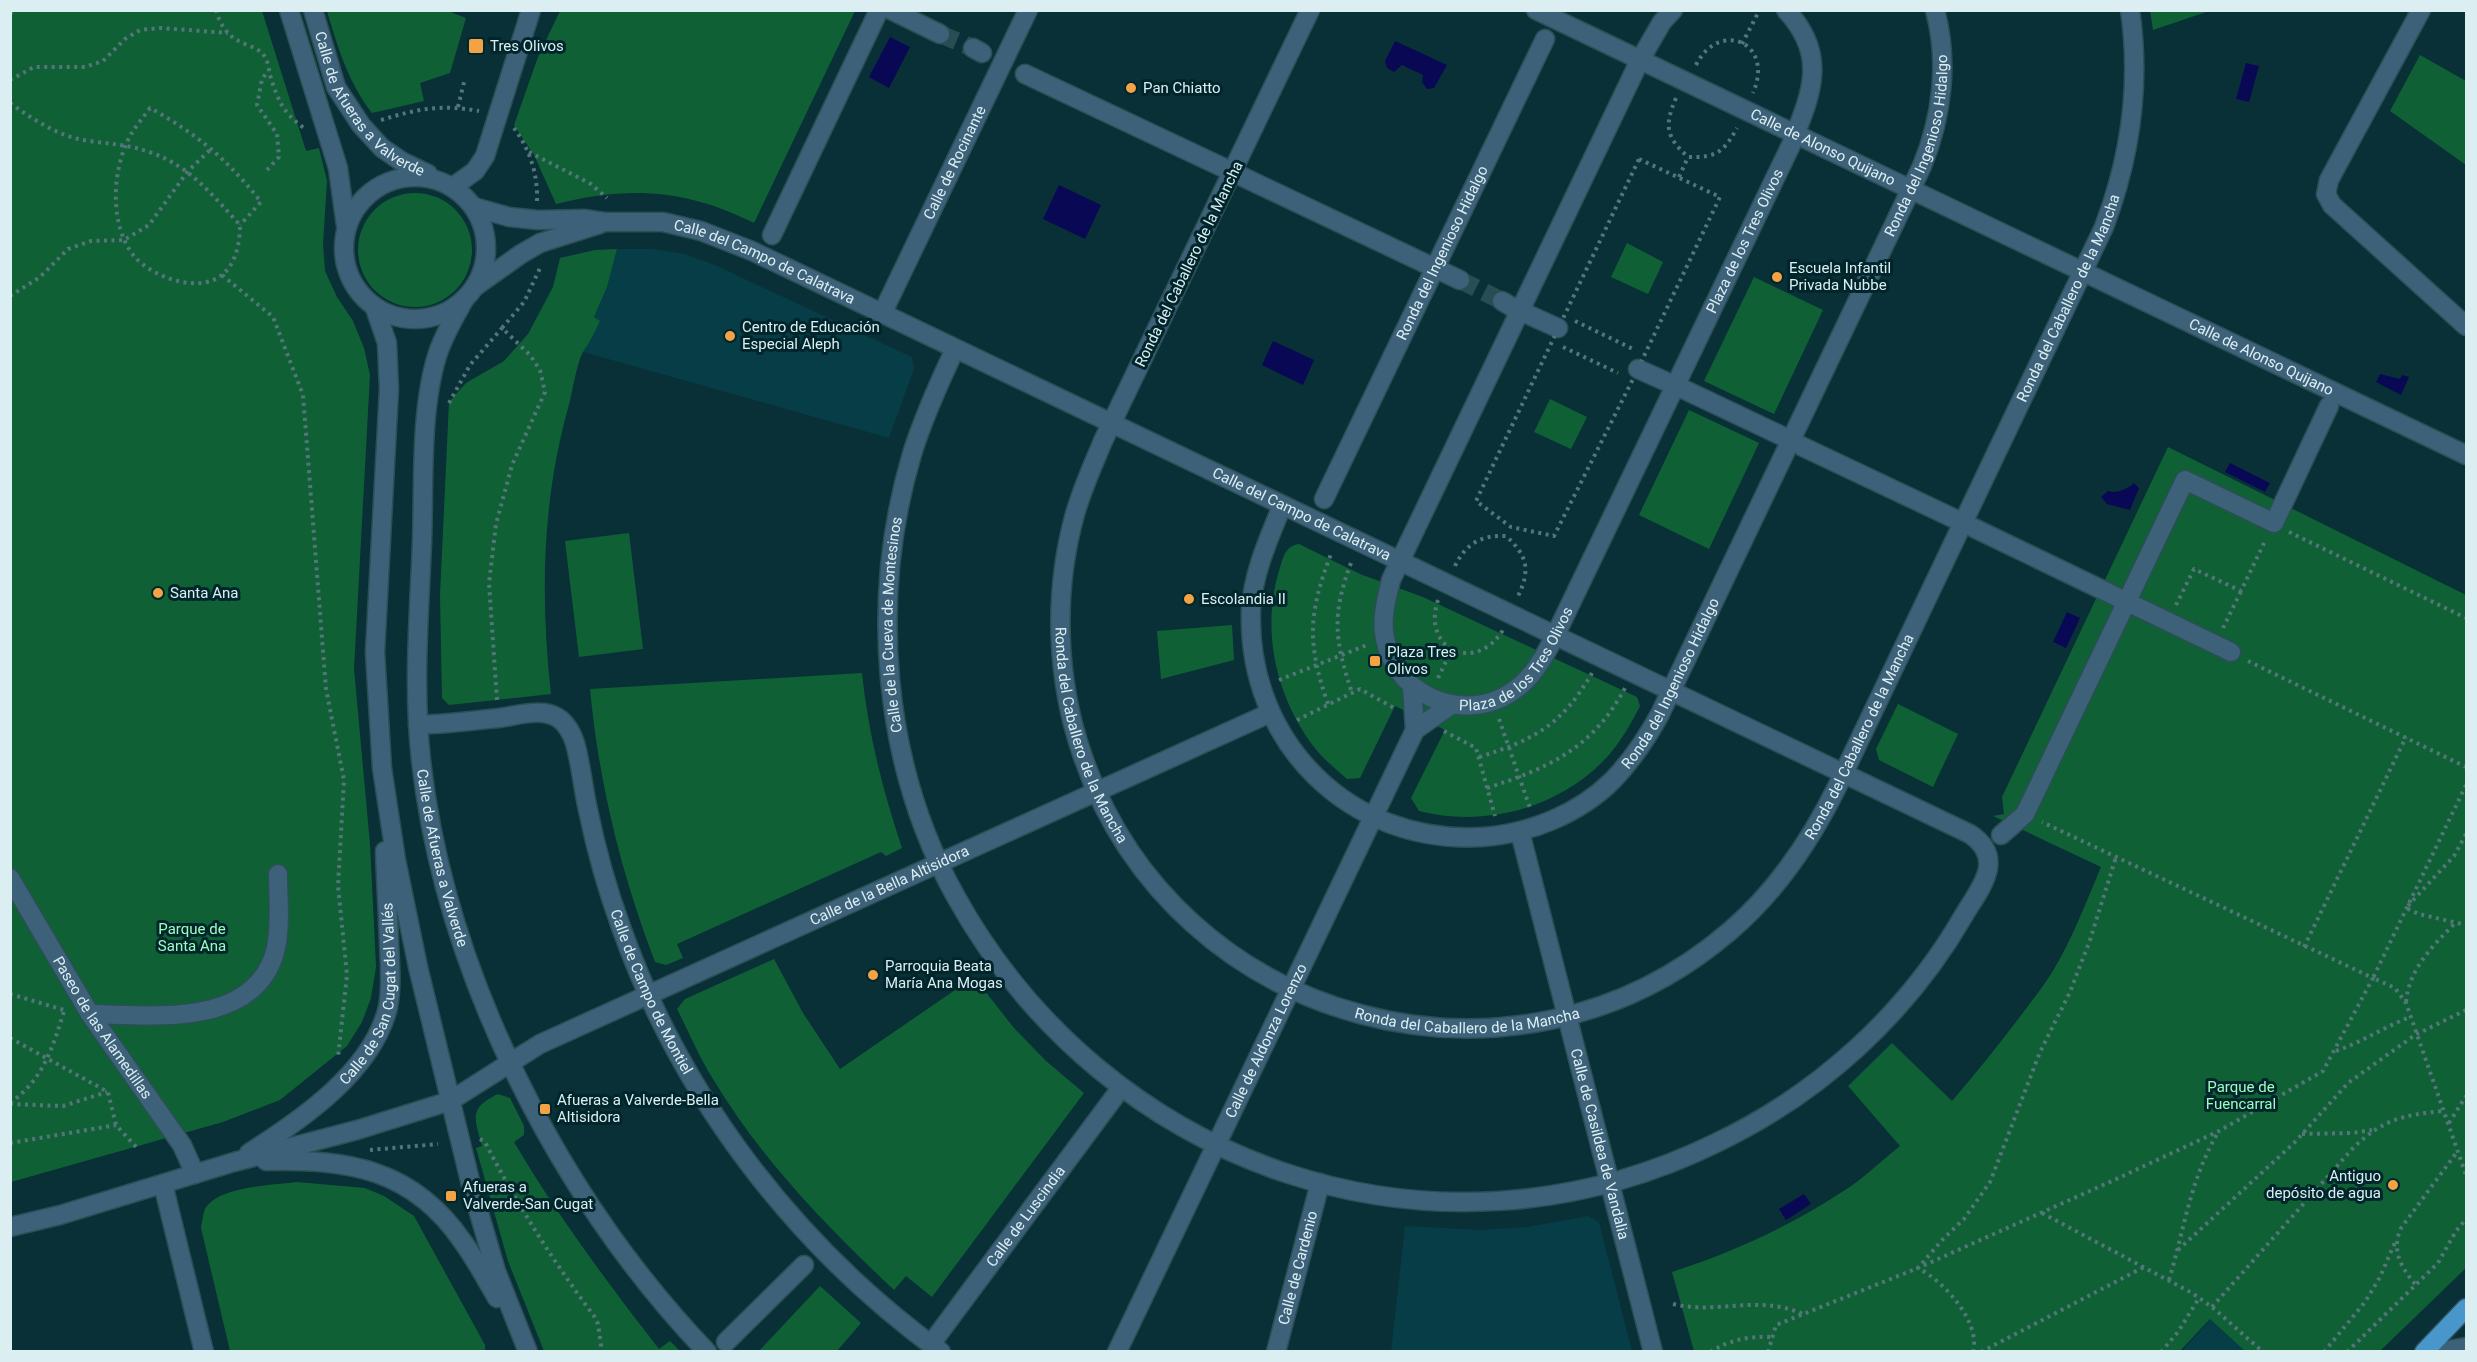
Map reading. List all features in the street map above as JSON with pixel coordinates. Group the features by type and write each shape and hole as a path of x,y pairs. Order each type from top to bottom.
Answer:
{"main road":[{"path":"2424,1352 2466,1308"}],"street":[{"name":"Calle de Afueras a Valverde","path":"289,10 338,168 346,226"},
{"name":"Calle de Afueras a Valverde","path":"314,10 336,87 361,125 382,148 401,161 449,183"},
{"path":"449,183 475,171 485,156 531,10"},
{"path":"772,235 879,10"},
{"path":"891,10 940,34"},
{"name":"Calle de Rocinante","path":"882,314 1028,10"},
{"name":"Ronda del Caballero de la Mancha","path":"1310,10 1111,423 1087,479 1075,513 1066,557 1061,604 1061,650 1066,695 1076,735 1096,791 1127,847 1174,905 1214,941 1290,990 1359,1015 1435,1028 1501,1027 1566,1017 1603,1005 1662,978 1695,958 1730,931 1757,905 1792,863 1823,814 1843,774 2084,272 2108,217 2125,163 2133,109 2134,52 2130,10"},
{"name":"Calle de Alonso Quijano","path":"1536,10 2466,455"},
{"name":"Plaza de los Tres Olivos","path":"1673,10 1662,22 1640,60 1391,580 1383,613 1384,638 1389,654 1396,668 1412,687 1425,696 1451,705 1467,707 1505,696 1533,673 1555,636 1795,134 1811,90 1814,70 1810,47 1800,27 1786,10"},
{"name":"Ronda del Ingenioso Hidalgo","path":"1282,506 1257,574 1251,608 1254,658 1270,713 1287,743 1312,773 1335,795 1372,817 1429,834 1460,838 1520,832 1565,814 1611,781 1647,738 1671,691 1928,152 1939,114 1942,57 1935,10"},
{"path":"2421,10 2334,169 2326,194 2332,205 2466,326"},
{"name":"Ronda del Ingenioso Hidalgo","path":"1324,500 1545,39"},
{"path":"1025,74 1222,167"},
{"path":"424,176 449,183 474,207 485,234 486,252 483,271 469,294 450,312 432,318 398,317 375,308 363,298 346,268 343,248 346,226 356,205 369,192 384,183 404,177 424,176"},
{"path":"1243,177 1460,280"},
{"name":"Calle del Campo de Calatrava","path":"474,207 509,217 538,220 663,222 701,231 752,251 1970,834 1986,850"},
{"name":"Calle del Campo de Calatrava","path":"469,294 521,254 540,243 559,236 596,228 604,222"},
{"name":"Calle de Afueras a Valverde","path":"469,294 438,354 428,399 419,614 418,726 428,812 439,862 475,983 536,1114 592,1208 657,1294 707,1352"},
{"path":"1514,307 1558,328"},
{"path":"375,308 387,343 389,389 375,652 382,768 400,882 450,1101 496,1271 525,1346"},
{"name":"Calle de la Cueva de Montesinos","path":"955,349 926,415 912,455 894,536 888,608 889,669 898,734 916,803 938,863 969,920 1008,977 1070,1045 1121,1088 1155,1111 1216,1145 1286,1174 1320,1183 1367,1193 1420,1200 1465,1202 1568,1193 1610,1184 1670,1164 1755,1124 1815,1084 1892,1015 1943,948 1987,874 1989,864 1986,850"},
{"path":"1638,368 1780,435"},
{"path":"2001,835 2025,814 2185,480 2274,523 2329,406"},
{"path":"1801,446 1953,518"},
{"path":"1974,528 2223,649"},
{"path":"1412,687 1415,730"},
{"name":"Calle de Aldonza Lorenzo","path":"1117,1352 1415,730 1451,705"},
{"name":"Calle de Campo de Montiel","path":"418,726 534,713 555,716 564,723 575,744 592,829 621,928 648,995 691,1077 718,1121 767,1188 843,1270 909,1329 936,1348"},
{"name":"Calle de la Bella Altisidora","path":"511,1062 540,1044 1270,713"},
{"name":"Calle de San Cugat del Vallés","path":"234,1162 301,1119 356,1067 374,1041 387,1007 390,967 382,768"},
{"name":"Calle de Casildea de Vandalia","path":"1520,832 1653,1352"},
{"path":"90,1014 195,1014 229,1004 252,990 269,969 276,948 279,926 278,874"},
{"name":"Paseo de las Alamedillas","path":"10,878 90,1014 182,1145 195,1174"},
{"name":"Calle de San Cugat del Vallés","path":"10,1227 60,1215 234,1162 357,1130 450,1101 511,1062"},
{"name":"Calle de Luscindia","path":"936,1348 1121,1088"},
{"name":"Calle de San Cugat del Vallés","path":"234,1162 308,1160 338,1163 366,1169 402,1183 442,1216 463,1242 525,1346"},
{"name":"Calle de Cardenio","path":"1276,1352 1320,1183"},
{"path":"164,1184 204,1352"},
{"path":"726,1342 804,1265"},
{"path":"2437,1352 2466,1347"}],"path":[{"path":"10,14 14,10"},
{"path":"216,10 218,19 228,33 264,56 278,100 290,117 304,128"},
{"path":"1742,44 1759,11"},
{"path":"10,80 34,67 85,67 103,61 125,39 140,30 161,28 228,33"},
{"path":"1696,65 1709,47 1723,40 1734,40 1750,48 1758,60 1760,72 1753,93"},
{"path":"267,170 279,157 277,134 257,105 262,79 269,70"},
{"path":"458,107 465,78"},
{"path":"1677,95 1667,128 1675,145 1688,157 1704,158 1718,153 1728,144 1739,125"},
{"path":"10,103 59,133 87,141 126,144 154,153 188,171 240,225"},
{"path":"380,120 424,108 458,107 488,114"},
{"path":"150,108 182,126 211,149 236,171 261,202 240,225 240,241 235,257 222,275 201,283 182,282 155,273 135,257 124,240 118,217 116,194 118,172 126,144 150,108"},
{"path":"511,122 529,152 537,188 537,207"},
{"path":"10,297 40,277 68,249 91,241 124,240 149,225 188,171 211,149"},
{"path":"529,152 591,184 607,198"},
{"path":"1679,177 1688,157"},
{"path":"1639,159 1679,177 1720,197 1638,368 1554,536 1511,526 1476,501 1639,159"},
{"path":"446,410 470,365 524,302 536,280 541,260"},
{"path":"222,275 273,317 303,395 326,689 344,780 338,886 348,975 338,1057"},
{"path":"498,704 489,583 496,524 512,465 545,392 540,370 530,355 502,328"},
{"path":"1558,328 1638,368"},
{"path":"1558,328 1638,368"},
{"path":"2466,618 2274,523 2241,591 2223,649 2466,767"},
{"path":"1506,536 1511,526"},
{"path":"1453,570 1466,548 1476,540 1490,535 1506,536 1519,548 1527,565 1524,582 1516,599"},
{"path":"1328,704 1315,666 1312,629 1315,604 1331,554"},
{"path":"1351,563 1341,592 1336,622 1340,656 1352,693"},
{"path":"2168,622 2194,569 2241,591"},
{"path":"1438,599 1433,620 1435,629 1445,644 1452,649 1469,653 1479,652 1489,647 1503,630"},
{"path":"1276,681 1369,645"},
{"path":"1435,684 1452,649"},
{"path":"1479,757 1509,748 1550,727 1577,699 1593,672"},
{"path":"1487,788 1519,778 1566,756 1605,721 1625,688"},
{"path":"1293,722 1360,689 1397,709"},
{"path":"1498,717 1531,811"},
{"path":"1441,730 1476,748 1495,819"},
{"path":"2304,947 2406,737"},
{"path":"1768,1352 1776,1325 1918,1268 2219,1131 2323,1071 2373,978 2465,793 2466,785"},
{"path":"2025,814 2395,988 2406,1003 2415,1035 2466,1175"},
{"path":"2406,908 2454,856 2466,834"},
{"path":"1918,1268 1964,1219 1990,1182 2040,1052 2070,992 2090,940 2116,857"},
{"path":"2406,908 2419,914 2466,925"},
{"path":"2406,1003 2412,976 2420,963 2455,924"},
{"path":"10,994 65,1010 90,1014"},
{"path":"10,1103 23,1094 48,1059 65,1010"},
{"path":"2178,1250 2301,1134 2348,1083 2415,1035 2466,1010"},
{"path":"2335,1052 2359,1043 2385,1026 2410,1017"},
{"path":"10,1038 108,1092 116,1125 138,1149"},
{"path":"10,1103 63,1106 108,1092"},
{"path":"2448,1124 2466,1096"},
{"path":"2212,1307 2354,1147 2372,1130 2393,1119 2443,1111"},
{"path":"10,1143 116,1125"},
{"path":"2301,1134 2352,1133 2372,1130"},
{"path":"2169,1280 2195,1182 2208,1149 2219,1131"},
{"path":"476,1138 485,1142 503,1179 541,1241 594,1316 598,1324 602,1352"},
{"path":"366,1151 438,1144"},
{"path":"2324,1352 2366,1302 2380,1277 2401,1228 2457,1151"},
{"path":"2041,1212 2199,1298 2263,1352"},
{"path":"2347,1352 2438,1263 2456,1231 2466,1219"},
{"path":"2396,1239 2398,1258 2403,1269 2415,1284"},
{"path":"1981,1352 2144,1267"},
{"path":"1918,1268 1928,1273 1960,1306 1973,1336 1973,1352"},
{"path":"2161,1352 2178,1332 2199,1298"},
{"path":"1673,1304 1693,1307 1778,1305 1803,1314"},
{"path":"1710,1352 1725,1342 1739,1338 1772,1337"}],"shaded area":[{"path":"890,37 910,47 889,88 869,77"},
{"path":"1395,41 1447,65 1434,88 1427,89 1422,82 1423,75 1402,65 1394,72 1387,68 1385,61"},
{"path":"2246,63 2259,66 2249,102 2236,99"},
{"path":"1059,185 1101,205 1085,239 1043,219"},
{"name":"Centro de Educación Especial Aleph","path":"617,249 652,249 685,254 715,265 912,357 914,369 889,438 583,352 600,321 594,317 607,287"},
{"path":"1273,341 1314,360 1303,385 1262,365"},
{"path":"2380,374 2400,379 2402,375 2409,377 2401,395 2376,382"},
{"path":"2230,463 2270,483 2265,492 2225,472"},
{"path":"2134,483 2139,488 2130,510 2107,504 2101,497 2108,491 2122,490"},
{"path":"2067,612 2080,618 2066,648 2053,642"},
{"path":"1804,1194 1811,1204 1786,1220 1779,1209"},
{"path":"1588,1216 1599,1222 1632,1351 1391,1351 1405,1226 1481,1230 1527,1227"},
{"path":"2212,1318 2247,1352 2181,1352"}],"green space":[{"path":"560,10 855,11 754,223 704,203 657,194 608,195 556,204 534,155 514,125 538,57"},
{"path":"2150,10 2209,10 2209,11 2153,30"},
{"name":"Parque de Santa Ana","path":"11,11 262,11 306,151 319,148 327,181 323,244 325,271 337,297 353,321 364,348 370,375 354,669 370,844 376,967 371,998 362,1022 347,1046 280,1100 223,1122 11,1182"},
{"path":"327,11 448,11 466,18 450,73 420,83 424,101 372,113 350,77"},
{"path":"2420,55 2466,81 2466,165 2390,111"},
{"path":"415,193 437,198 455,210 467,228 472,250 467,272 455,290 437,302 415,307 393,302 375,290 363,272 358,250 363,228 375,210 393,198"},
{"path":"1627,243 1663,262 1648,294 1611,277"},
{"path":"617,249 607,287 594,317 600,321 583,352 577,369 554,474 546,546 545,583 545,620 551,694 449,705 442,698 440,595 449,402 466,383 504,361 528,334 553,287 560,258 595,250"},
{"path":"1754,277 1823,310 1774,414 1704,381"},
{"path":"1550,399 1587,417 1571,449 1534,432"},
{"path":"1689,410 1759,443 1709,549 1639,515"},
{"name":"Parque de Fuencarral","path":"2168,447 2466,595 2466,1268 2380,1351 2245,1351 2210,1319 2180,1351 1694,1351 1672,1272 1717,1256 1781,1227 1865,1176 1900,1146 1848,1086 1892,1043 1952,1101 2040,990 2066,947 2101,867 1993,816 2004,814 2002,797"},
{"path":"629,533 643,649 579,657 565,541"},
{"path":"1299,544 1360,574 1423,597 1637,697 1640,706 1608,756 1589,774 1568,789 1545,801 1521,809 1495,815 1470,817 1444,816 1419,811 1411,798 1445,730 1395,706 1360,778 1347,779 1318,751 1301,728 1281,685 1276,663 1272,640 1274,594 1287,550"},
{"path":"1232,625 1234,660 1161,679 1157,631"},
{"path":"862,673 877,762 902,848 886,856 881,852 677,944 683,958 666,965 655,962 632,895 613,828 599,759 590,689"},
{"path":"1898,704 1958,734 1933,787 1879,760 1876,749"},
{"path":"774,959 803,1013 840,1069 974,977 1014,1028 1046,1061 1084,1093 932,1297 906,1276 894,1290 796,1190 773,1164 732,1108 703,1062 677,1009 685,999"},
{"path":"498,1094 510,1098 524,1126 524,1135 514,1142 547,1196 583,1248 659,1349 670,1341 680,1351 544,1351 508,1261 476,1148 482,1146 476,1120 478,1109"},
{"path":"297,1182 365,1188 384,1196 414,1216 485,1345 485,1351 230,1351 201,1228 205,1209 212,1201 233,1191"},
{"path":"820,1286 861,1323 837,1351 759,1351"}],"tunnel":[{"path":"940,34 973,48"},
{"path":"1460,280 1502,301"}],"place":[{"name":"Tres Olivos","path":"476,46"},
{"name":"Pan Chiatto","path":"1131,88"},
{"name":"Escuela Infantil Privada Nubbe","path":"1777,277"},
{"name":"Centro de Educación Especial Aleph","path":"730,336"},
{"name":"Santa Ana","path":"158,593"},
{"name":"Escolandia II","path":"1189,599"},
{"name":"Plaza Tres Olivos","path":"1375,661"},
{"name":"Parroquia Beata María Ana Mogas","path":"873,975"},
{"name":"Afueras a Valverde-Bella Altisidora","path":"545,1109"},
{"name":"Antiguo depósito de agua","path":"2393,1185"},
{"name":"Afueras a Valverde-San Cugat","path":"451,1196"}]}
